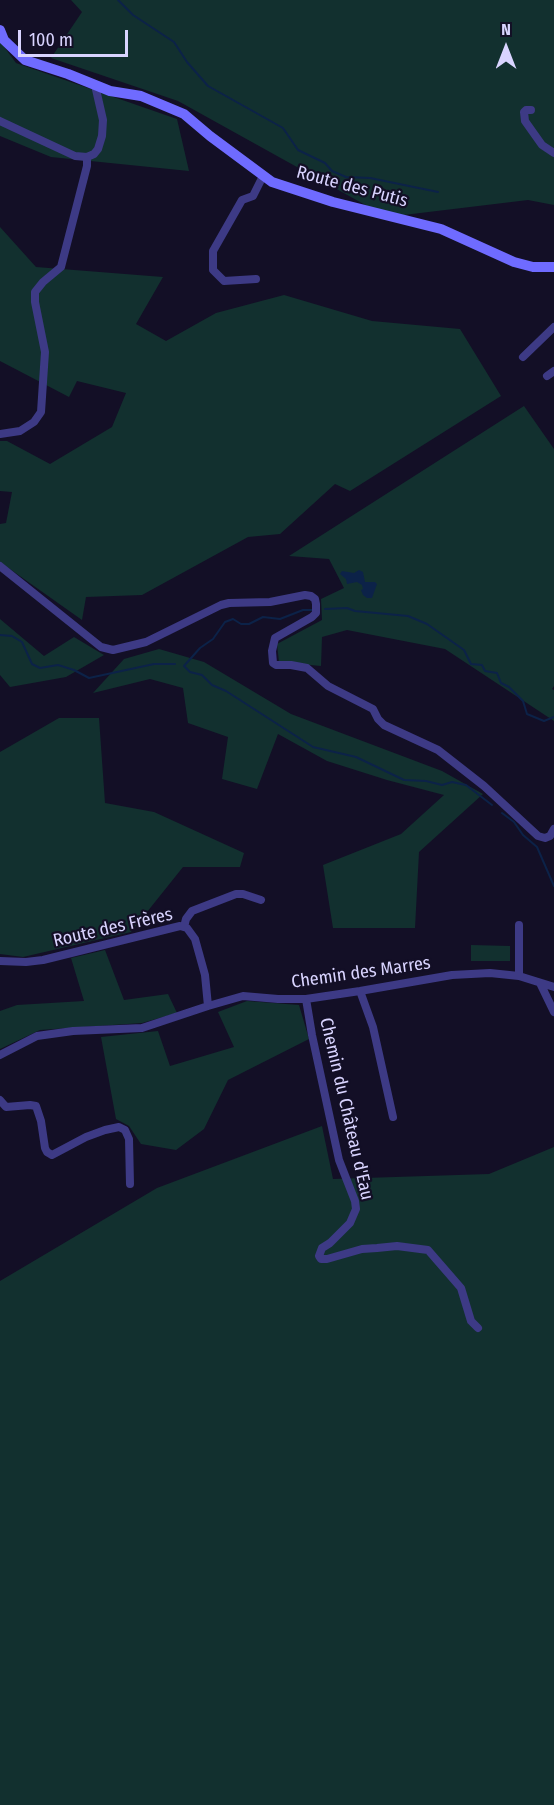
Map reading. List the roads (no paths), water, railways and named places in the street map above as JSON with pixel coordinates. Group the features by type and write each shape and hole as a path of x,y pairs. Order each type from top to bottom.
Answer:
{"street":[{"name":"Route des Putis","path":"0,30 4,40 25,60 110,91 141,96 184,114 272,182 333,202 441,230 514,262 533,267 554,267"},
{"path":"0,121 75,156 87,157 98,149 102,136 103,120 95,85"},
{"path":"531,110 524,112 525,122 542,145 554,153"},
{"path":"0,434 20,431 34,422 41,412 45,352 35,292 43,282 62,267 87,166 87,157"},
{"path":"256,279 224,281 213,270 213,251 242,200 253,196 263,176"},
{"path":"523,357 554,327"},
{"path":"0,566 101,646 113,650 146,642 221,605 270,602 305,595 311,596 315,599 316,613 275,638 272,651 273,663 280,666 291,665 307,668 328,686 373,709 384,725 438,750 484,786 538,836 545,838 550,836 554,829"},
{"path":"184,927 192,911 236,894 261,900"},
{"path":"519,925 519,976"},
{"name":"Route des Frères","path":"0,961 44,960 180,926 192,933 195,939 205,975 208,1006"},
{"name":"Chemin des Marres","path":"0,1055 37,1036 73,1031 142,1028 243,996 306,999 360,992 452,975 519,976 554,987"},
{"path":"540,983 554,1012"},
{"path":"360,992 373,1027 393,1117"},
{"name":"Chemin du Château d'Eau","path":"306,999 339,1160 356,1209 350,1223 322,1248 319,1256 321,1259 362,1249 387,1247 428,1250 461,1288 471,1321 478,1329"},
{"path":"0,1100 6,1107 36,1106 41,1120 45,1148 52,1155 105,1130 119,1127 125,1130 129,1139 130,1184"}],"water":[{"path":"359,570 363,572 365,582 377,584 372,598 363,595 362,585 357,582 347,584 346,579 340,574 342,571 354,573"}],"waterway":[{"path":"118,0 133,15 174,42 187,62 208,86 283,128 298,150 325,163 332,171 346,177 370,178 438,192"},
{"path":"325,609 347,608 355,611 408,616 427,624 464,650 471,664 482,665 485,671 497,673 501,683 509,687 523,701 527,714 544,721 554,717"},
{"path":"314,610 303,610 280,619 263,617 249,624 241,624 233,619 225,622 213,639 200,648 184,666 190,672 202,675 212,685 226,691 313,747 356,757 404,780 426,781 442,785 452,782 466,785 492,805"},
{"path":"0,635 12,636 22,642 32,664 40,668 58,665 89,678 154,664 175,664"},
{"path":"502,813 514,822 523,835 537,847 554,886"}]}
